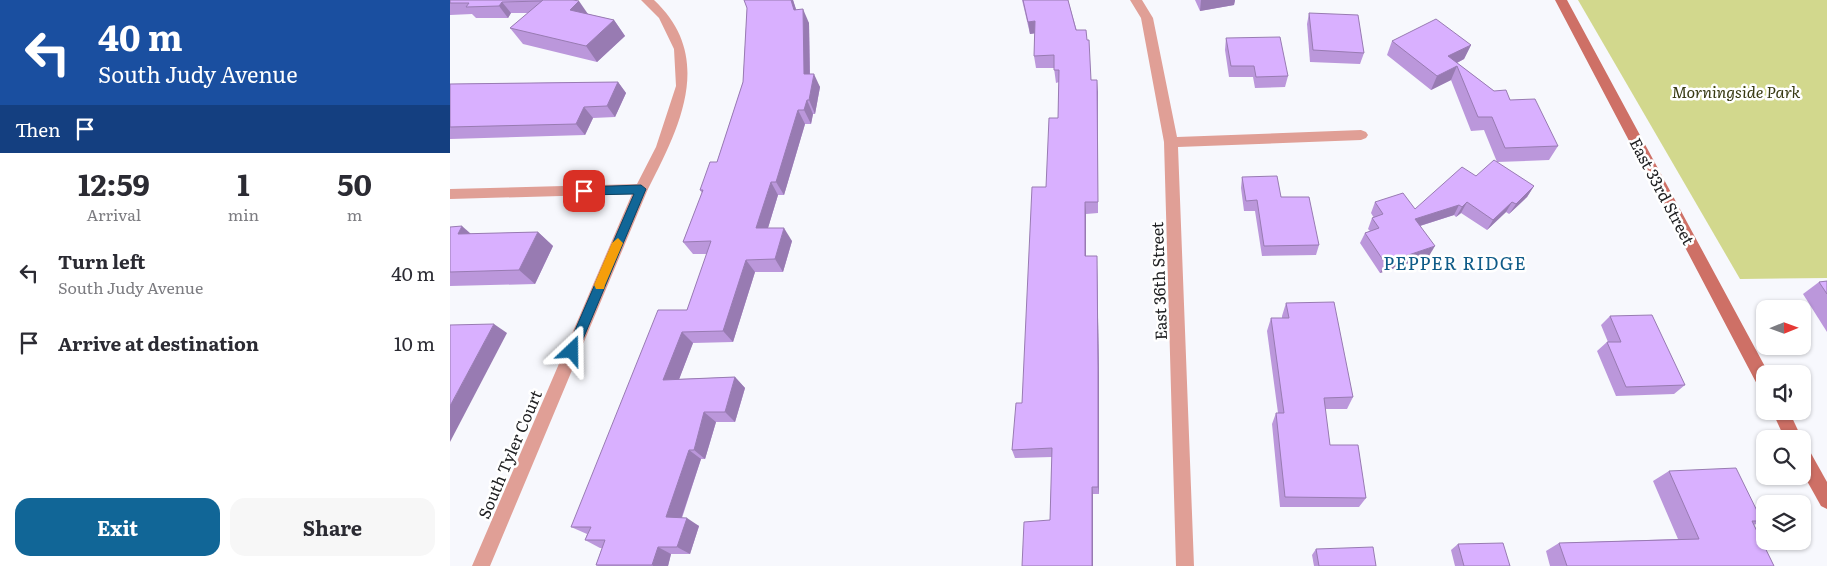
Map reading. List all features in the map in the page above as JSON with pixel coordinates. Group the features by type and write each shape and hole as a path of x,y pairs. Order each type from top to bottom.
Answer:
{"street":[{"name":"South Tyler Court","path":"480,566 641,189 663,147 682,86 680,49 664,16 647,0"},
{"name":"East 36th Street","path":"1136,0 1147,18 1171,142 1185,566"},
{"name":"East 33rd Street","path":"1561,0 1756,366"},
{"path":"1171,142 1361,135"},
{"path":"450,194 641,189"},
{"path":"1811,471 1827,500"}],"green space":[{"name":"Morningside Park","path":"1578,0 1827,0 1827,278 1740,279"}],"building":[{"path":"450,0 543,1 502,2 499,6 466,7 469,3 450,3"},
{"path":"543,0 579,1 570,10 614,20 586,46 510,28"},
{"path":"744,0 791,0 794,10 803,9 804,74 814,74 809,100 807,100 804,110 798,110 776,182 771,182 756,228 784,228 775,259 746,260 723,331 682,332 663,380 735,377 725,412 704,412 694,450 689,450 666,517 687,518 677,547 658,547 652,565 596,565 605,540 585,540 591,527 571,527 658,310 687,310 711,241 683,242 703,190 700,190 710,162 717,162 743,82 747,8"},
{"path":"1023,0 1068,0 1076,30 1086,30 1087,40 1089,40 1091,80 1097,80 1098,202 1085,202 1085,256 1097,256 1098,487 1092,487 1092,566 1022,566 1024,522 1050,520 1052,448 1012,450 1016,403 1022,403 1032,187 1046,187 1049,118 1058,118 1059,70 1054,70 1054,55 1034,56 1035,21 1028,22"},
{"path":"1309,13 1358,15 1364,53 1313,50"},
{"path":"1436,19 1471,45 1448,56 1494,91 1506,90 1510,100 1535,99 1558,146 1505,148 1492,117 1478,117 1457,66 1437,76 1392,41"},
{"path":"1280,37 1288,76 1256,77 1254,66 1231,66 1226,38"},
{"path":"618,82 607,106 584,107 576,124 450,127 450,84"},
{"path":"1494,160 1534,186 1516,204 1512,202 1493,220 1467,202 1462,207 1459,205 1415,219 1435,246 1385,263 1365,233 1379,228 1372,218 1383,214 1375,202 1403,193 1415,209 1462,167 1476,176"},
{"path":"1277,176 1281,197 1309,197 1319,245 1264,246 1257,200 1246,201 1242,177"},
{"path":"462,226 458,234 538,232 519,270 450,272 450,227"},
{"path":"1827,281 1827,294 1819,282"},
{"path":"1334,302 1353,397 1324,398 1330,445 1358,445 1366,498 1285,497 1276,413 1284,413 1271,318 1289,318 1286,303"},
{"path":"1652,315 1685,385 1626,387 1607,342 1621,342 1610,316"},
{"path":"494,324 450,406 450,325"},
{"path":"1736,468 1756,509 1756,521 1752,521 1756,529 1756,550 1766,550 1774,566 1567,566 1559,543 1699,539 1669,471"},
{"path":"1503,543 1510,566 1464,566 1458,544"},
{"path":"1373,547 1376,566 1319,566 1316,549"}],"slow traffic":[{"path":"600,285 618,243"}],"district":[{"name":"PEPPER RIDGE","path":"1455,262"}],"route":[{"path":"572,351 641,189 584,191"}]}
